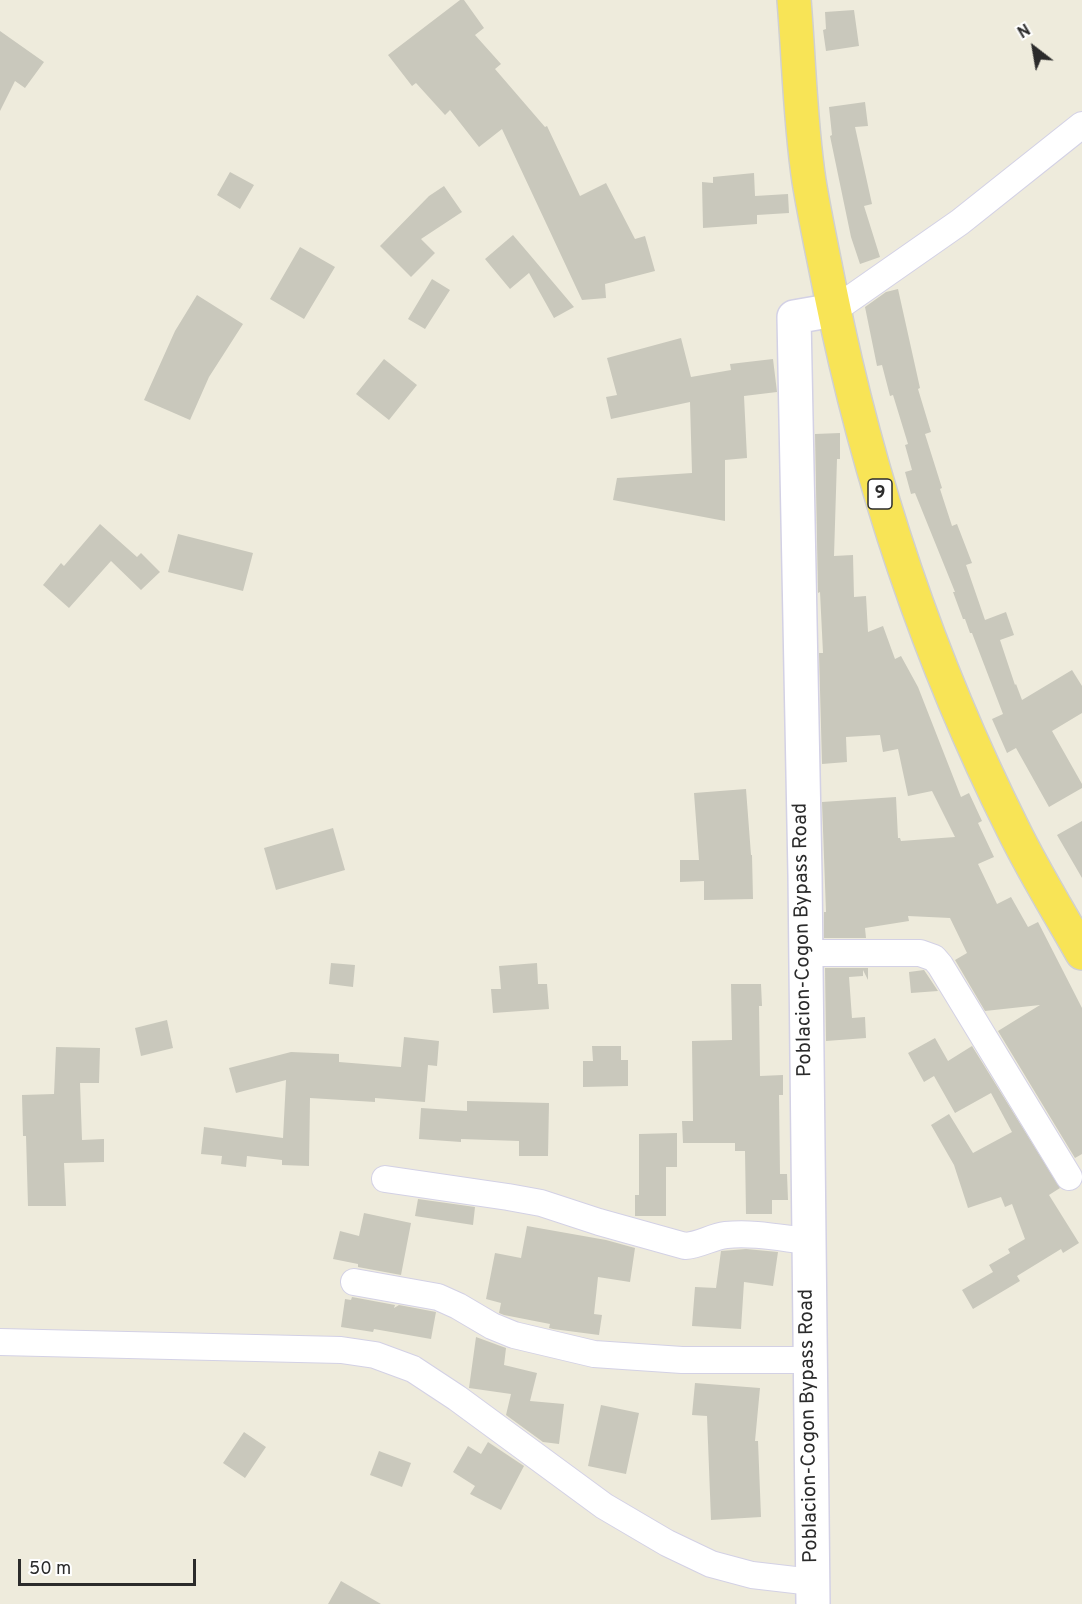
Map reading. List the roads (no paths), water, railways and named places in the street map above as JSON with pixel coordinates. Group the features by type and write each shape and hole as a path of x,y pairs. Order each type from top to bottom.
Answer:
{"highway":[{"name":"9","path":"794,0 809,180 854,404 889,524 928,636 970,738 1014,831 1082,953"}],"main road":[{"name":"Poblacion-Cogon Bypass Road","path":"812,1593 805,875 794,317 834,310"}],"street":[{"path":"834,310 960,222 1082,125"},
{"path":"804,953 920,952 934,958 988,1042 1069,1177"},
{"path":"385,1179 541,1203 685,1246 739,1234 807,1241"},
{"path":"354,1282 438,1297 514,1335 594,1354 682,1360 809,1360"},
{"path":"0,1342 341,1350 375,1355 413,1369 457,1398 588,1495 667,1543 711,1564 812,1593"}]}
